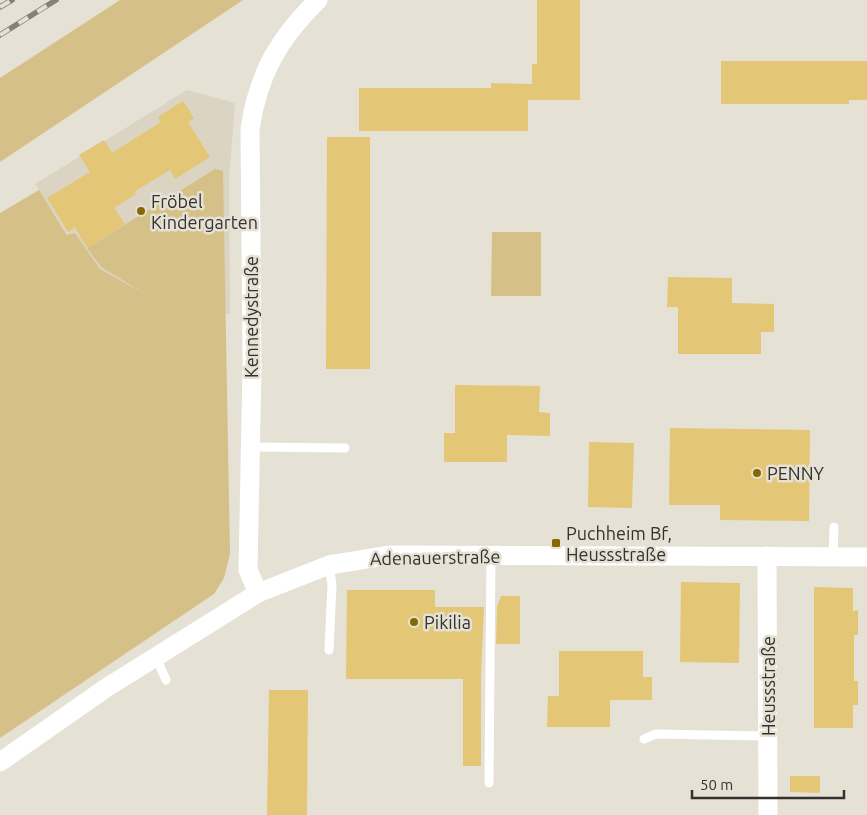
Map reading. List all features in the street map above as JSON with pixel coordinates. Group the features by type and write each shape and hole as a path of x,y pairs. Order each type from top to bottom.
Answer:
{"street":[{"name":"Kennedystraße","path":"258,593 248,570 251,447 250,128 253,107 261,80 273,54 300,17 318,0"},
{"name":"Adenauerstraße","path":"0,762 106,688 258,593 329,566 391,555 658,558 867,557"},
{"name":"Heussstraße","path":"767,556 768,815"}],"lane":[{"path":"251,447 345,448"},
{"path":"833,557 834,527"},
{"path":"489,783 491,555"},
{"path":"329,566 332,585 329,650"},
{"path":"156,657 166,680"},
{"path":"644,739 656,734 768,736"}],"shaded area":[{"path":"120,0 243,0 0,162 0,78"},
{"name":"Fröbel Kindergarten","path":"187,90 235,103 229,179 230,314 173,310 100,269 75,233 68,235 35,184"},
{"path":"215,169 223,171 230,554 224,578 214,594 0,738 0,213 39,190 67,235 75,233 100,269 147,295 101,267 87,248"},
{"path":"492,232 541,232 541,296 491,296"}],"building":[{"path":"537,0 580,0 580,100 528,100 528,131 359,131 359,88 491,88 491,83 532,84 532,64 537,64"},
{"path":"721,61 867,61 867,100 849,100 849,104 721,104"},
{"path":"183,101 194,118 188,122 210,157 175,179 170,170 134,192 136,194 114,208 125,224 87,248 75,227 68,232 47,198 90,172 79,155 104,140 112,153 161,122 158,117"},
{"path":"327,137 370,137 370,369 326,369"},
{"path":"668,277 732,278 732,303 774,304 774,332 761,332 761,354 678,354 678,307 667,307"},
{"path":"455,385 540,386 539,412 550,413 550,436 507,435 507,462 444,462 444,433 455,433"},
{"path":"670,428 810,430 809,521 720,520 720,505 669,505"},
{"path":"589,442 634,443 632,508 588,507"},
{"path":"681,582 740,583 739,663 680,662"},
{"path":"814,587 853,588 853,611 858,610 858,635 854,635 854,681 858,681 858,705 853,705 853,728 814,728"},
{"path":"347,590 435,590 435,607 484,607 481,673 481,766 463,766 463,679 346,679"},
{"path":"501,596 520,596 520,644 496,644 497,607"},
{"path":"559,651 643,651 643,677 652,677 652,700 610,700 610,727 547,727 548,696 559,696"},
{"path":"269,690 308,690 307,815 267,815"},
{"path":"790,776 820,776 820,793 790,792"}],"railway":[{"path":"0,7 12,0"},
{"path":"0,35 56,0"}],"place":[{"name":"Fröbel Kindergarten","path":"141,211"},
{"name":"PENNY","path":"757,473"},
{"name":"Puchheim Bf, Heussstraße","path":"556,543"},
{"name":"Pikilia","path":"414,622"}]}
